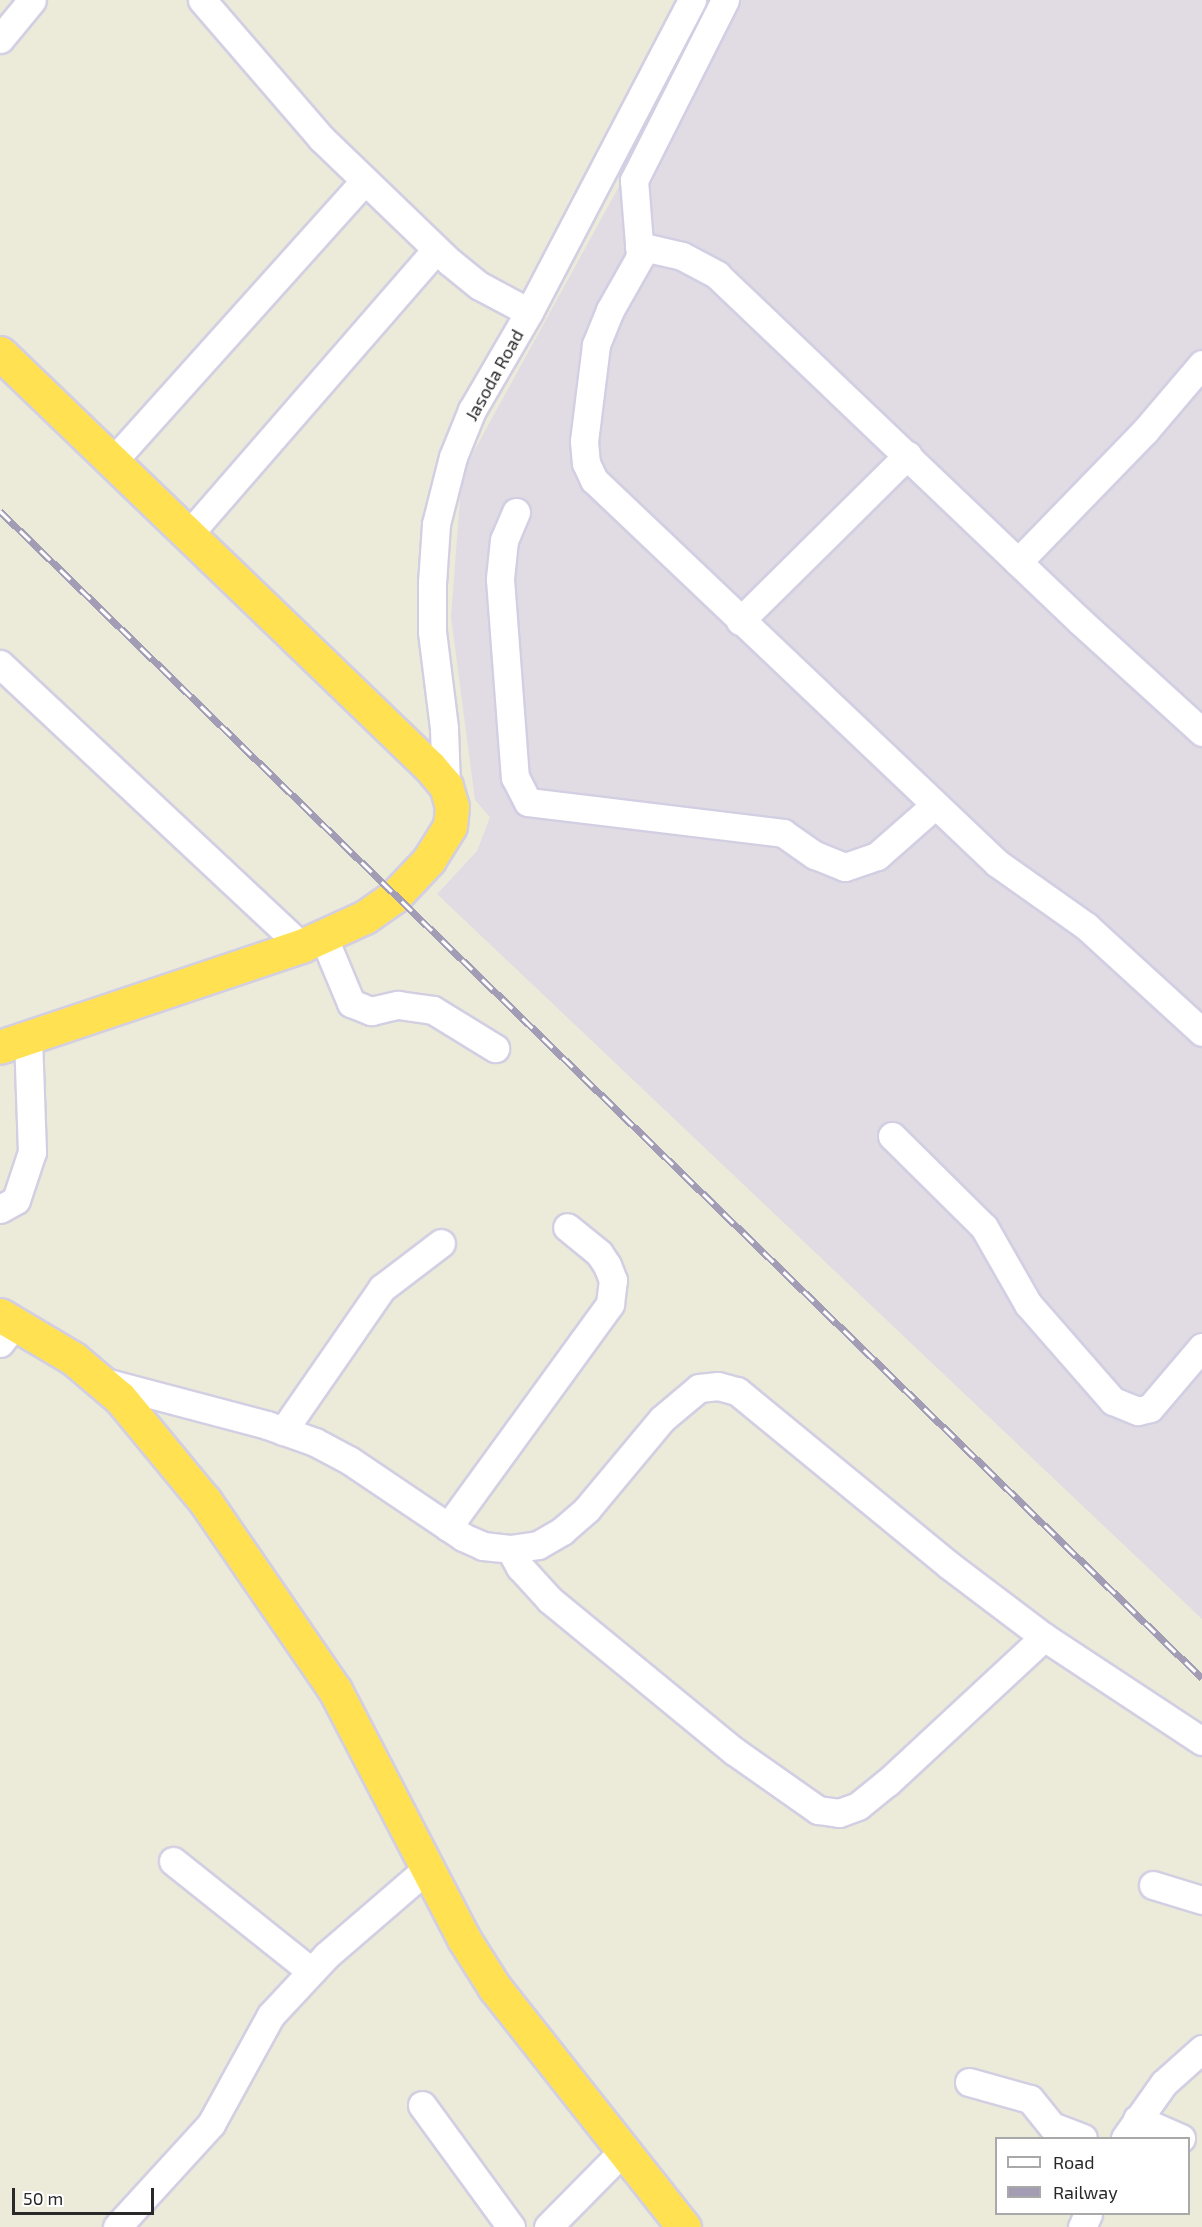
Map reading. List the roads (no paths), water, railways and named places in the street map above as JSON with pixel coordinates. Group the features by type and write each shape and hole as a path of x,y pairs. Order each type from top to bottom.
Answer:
{"highway":[{"path":"0,353 446,786 452,807 450,826 429,860 395,896 365,917 312,941 14,1043"},
{"path":"5,1327 100,1381 160,1441 284,1613 335,1690 429,1867 464,1939 495,1988 622,2152 684,2227"}],"street":[{"path":"0,39 32,0"},
{"path":"202,0 321,138 436,250 480,286 529,312"},
{"name":"Jasoda Road","path":"446,786 444,729 432,632 436,524 453,457 472,410 529,312 692,0"},
{"path":"725,0 633,180 633,209 639,246 632,276 610,310 596,345 584,441 586,463 606,495 997,863 1086,926 1202,1032"},
{"path":"112,461 365,180"},
{"path":"639,246 682,256 717,275 1018,562 1202,732"},
{"path":"189,534 436,250"},
{"path":"1018,562 1145,431 1202,364"},
{"path":"740,621 908,455"},
{"path":"516,512 504,540 500,579 515,777 528,802 783,833 815,855 845,867 877,856 935,805"},
{"path":"0,664 312,941 351,1003 371,1011 398,1005 433,1010 495,1048"},
{"path":"0,1209 16,1200 32,1152 14,1043"},
{"path":"892,1136 984,1227 1028,1304 1113,1401 1138,1412 1150,1408 1202,1347"},
{"path":"448,1527 610,1304 613,1280 607,1265 600,1253 567,1227"},
{"path":"283,1431 382,1288 441,1243"},
{"path":"100,1381 283,1431 349,1460 448,1527 483,1546 510,1549 538,1545 562,1531 588,1509 675,1407 699,1388 718,1386 737,1391 760,1407 950,1566 1044,1637 1202,1741"},
{"path":"510,1549 520,1567 550,1600 734,1751 818,1810 839,1813 858,1806 1044,1637"},
{"path":"173,1861 311,1971"},
{"path":"117,2227 212,2124 271,2015 311,1971 429,1867"},
{"path":"1153,1885 1202,1900"},
{"path":"1171,2137 1131,2129 1164,2083 1202,2049"},
{"path":"969,2082 1030,2099 1052,2126 1078,2137"},
{"path":"422,2105 512,2227"},
{"path":"548,2227 622,2152"}],"railway":[{"path":"0,511 1202,1678"}]}
